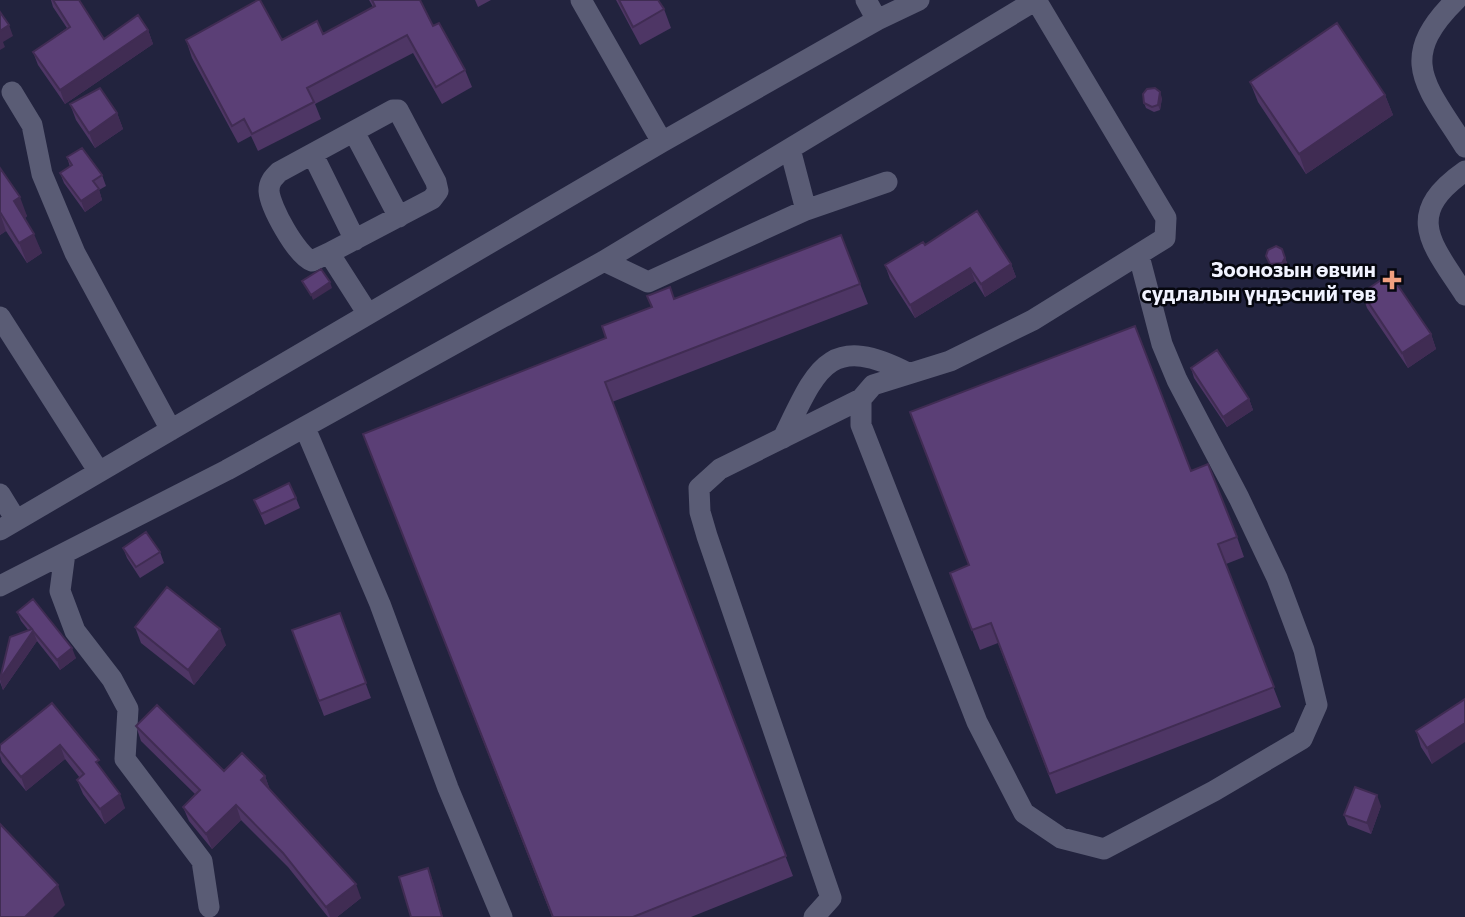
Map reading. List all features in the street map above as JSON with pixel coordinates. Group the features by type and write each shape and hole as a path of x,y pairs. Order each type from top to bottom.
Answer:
{"street":[{"path":"581,0 662,142"},
{"path":"866,0 877,20"},
{"path":"0,494 8,525 662,142 877,20 919,0"},
{"path":"0,586 305,428 604,261 1036,0 1166,218 1165,238 1033,320 950,361 873,385 862,399 719,469 699,488 700,512 831,898 814,917"},
{"path":"1456,0 1430,27 1422,50 1421,63 1433,96 1465,147"},
{"path":"12,92 32,125 42,174 75,253 171,430"},
{"path":"393,110 403,114 436,181 438,191 432,199 312,261 297,252 269,194 270,182 279,172 354,132 393,110"},
{"path":"354,132 399,216"},
{"path":"790,149 806,210"},
{"path":"313,155 355,240"},
{"path":"1465,171 1436,197 1427,222 1431,243 1465,295"},
{"path":"604,261 648,282 806,210 887,182"},
{"path":"329,253 368,314"},
{"path":"862,399 861,425 977,722 1024,813 1061,838 1104,849 1214,791 1302,739 1317,705 1304,650 1277,578 1167,356 1139,256"},
{"path":"0,317 99,472"},
{"path":"783,438 816,376 833,359 849,354 878,358 908,373"},
{"path":"305,428 380,604 448,788 502,917"},
{"path":"65,553 60,591 75,631 112,679 128,709 125,759 202,861 209,907"}],"shaded area":[{"path":"0,0 1465,0 1465,917 0,917"}],"building":[{"path":"53,0 79,0 104,39 138,15 148,30 60,90 33,52 70,27"},
{"path":"258,0 282,40 317,21 323,34 375,6 372,0 420,0 433,26 439,23 465,70 436,87 407,35 307,88 314,102 252,134 244,119 232,126 186,40"},
{"path":"619,0 658,0 664,9 633,27"},
{"path":"0,12 9,25 0,31"},
{"path":"1337,23 1385,95 1299,154 1250,82"},
{"path":"100,88 117,113 89,133 70,104"},
{"path":"1155,88 1160,92 1158,105 1152,107 1144,103 1143,94 1147,89"},
{"path":"82,148 102,175 93,181 99,189 81,201 60,173 72,165 67,157"},
{"path":"0,168 20,197 14,201 34,234 19,243 0,212"},
{"path":"977,211 1011,264 981,284 970,268 910,305 885,265 923,242 925,245"},
{"path":"841,235 860,284 605,382 786,856 633,917 553,917 363,434 606,338 602,326 652,307 647,296 670,287 674,299"},
{"path":"1276,246 1282,249 1285,258 1282,263 1270,264 1266,256 1268,250"},
{"path":"321,269 330,282 311,295 302,281"},
{"path":"1390,274 1431,334 1402,353 1362,293"},
{"path":"1135,326 1191,471 1208,464 1237,537 1218,544 1274,687 1049,774 991,623 972,630 950,573 969,565 910,412"},
{"path":"1217,350 1249,399 1223,417 1191,368"},
{"path":"289,483 296,498 261,514 254,500"},
{"path":"146,532 160,552 136,567 123,548"},
{"path":"167,587 220,629 188,670 135,627"},
{"path":"33,599 72,648 57,660 33,631 0,679 10,637 32,629 17,612"},
{"path":"340,613 366,683 319,701 292,630"},
{"path":"1465,699 1465,723 1427,748 1416,731"},
{"path":"52,703 99,760 96,762 120,794 100,809 77,780 84,774 60,745 21,777 0,751 0,745"},
{"path":"157,705 224,771 242,753 265,776 261,780 356,884 326,907 283,853 236,805 206,834 183,807 200,790 136,726"},
{"path":"1355,787 1377,795 1367,823 1344,815"},
{"path":"0,824 58,885 25,917 0,917"},
{"path":"428,868 442,917 411,917 399,877"}],"place":[{"name":"Зоонозын өвчин судлалын үндэсний төв","path":"1392,280"}]}
